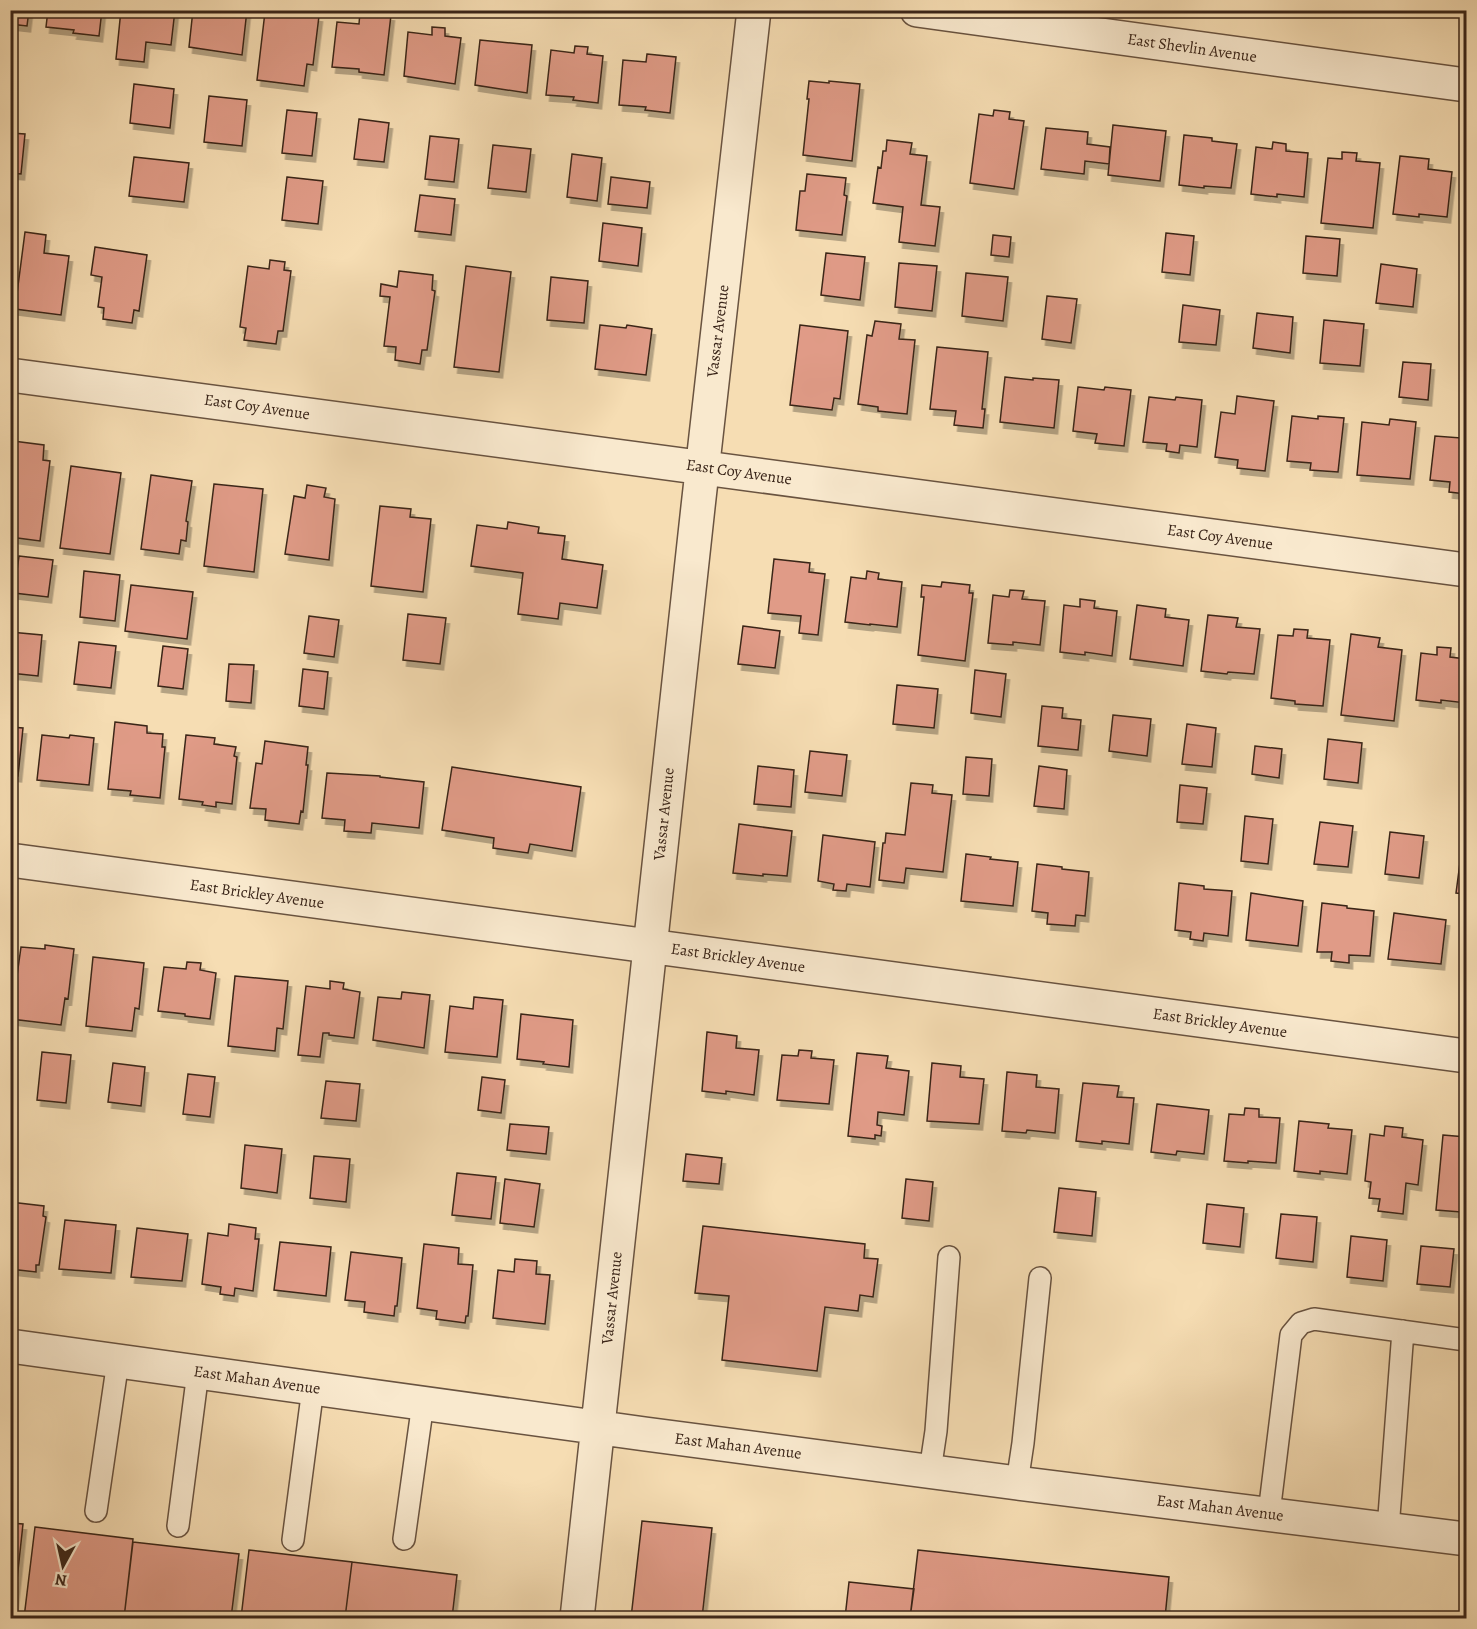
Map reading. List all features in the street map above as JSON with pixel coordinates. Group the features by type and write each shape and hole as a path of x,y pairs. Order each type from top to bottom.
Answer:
{"street":[{"name":"Vassar Avenue","path":"577,1618 754,10"},
{"name":"East Shevlin Avenue","path":"917,10 1467,85"},
{"name":"East Coy Avenue","path":"10,375 1467,570"},
{"name":"East Brickley Avenue","path":"10,860 1467,1056"},
{"name":"East Mahan Avenue","path":"10,1346 1017,1483 1467,1539"}],"lane":[{"path":"930,1471 936,1431 949,1257"},
{"path":"1017,1483 1040,1278"},
{"path":"1269,1514 1290,1335 1301,1323 1314,1319 1467,1340"},
{"path":"1388,1529 1403,1331"},
{"path":"96,1511 118,1361"},
{"path":"178,1526 198,1372"},
{"path":"293,1540 313,1388"},
{"path":"404,1539 423,1402"}],"building":[{"path":"10,10 29,10 27,26 10,24"},
{"path":"48,10 102,10 99,36 46,27"},
{"path":"121,10 175,10 171,45 146,42 144,62 116,59"},
{"path":"193,10 247,10 242,55 189,47"},
{"path":"265,12 319,16 313,65 307,64 304,86 257,80"},
{"path":"360,12 391,15 384,75 359,72 359,69 332,67 337,22 359,24"},
{"path":"432,27 445,28 445,36 461,38 455,84 404,76 408,32 432,35"},
{"path":"480,40 532,45 527,93 475,85"},
{"path":"575,46 588,47 587,54 603,56 598,103 573,100 574,97 546,95 551,50 574,53"},
{"path":"647,54 676,57 670,113 645,110 646,107 619,105 623,60 646,62"},
{"path":"809,81 860,84 852,161 803,155"},
{"path":"134,84 174,89 170,128 130,123"},
{"path":"209,96 247,100 242,146 204,142"},
{"path":"287,110 317,113 312,156 282,153"},
{"path":"994,110 1010,112 1009,119 1024,121 1014,189 970,183 979,114 993,116"},
{"path":"359,119 389,123 384,162 354,159"},
{"path":"1113,125 1166,131 1160,181 1108,175"},
{"path":"1046,128 1088,132 1087,144 1110,147 1109,164 1085,161 1084,174 1041,169"},
{"path":"10,133 25,134 21,174 10,173"},
{"path":"1184,135 1237,144 1231,188 1179,185"},
{"path":"430,136 459,139 454,182 425,179"},
{"path":"887,140 912,143 910,154 927,156 921,205 940,207 935,246 899,242 903,207 873,203 878,167 881,168"},
{"path":"1273,142 1286,144 1286,151 1308,153 1304,197 1251,194 1256,147 1272,149"},
{"path":"493,145 531,149 526,192 488,188"},
{"path":"1342,152 1357,153 1356,161 1380,163 1373,228 1321,223 1328,158 1342,159"},
{"path":"572,154 602,158 597,201 567,197"},
{"path":"1400,156 1429,159 1428,169 1452,172 1447,217 1393,214"},
{"path":"134,157 189,163 184,202 129,196"},
{"path":"807,174 846,178 844,195 847,196 842,235 796,230 800,191 805,191"},
{"path":"287,177 323,181 318,224 282,220"},
{"path":"611,177 650,182 647,208 608,204"},
{"path":"420,195 455,199 451,235 415,231"},
{"path":"603,223 642,228 638,266 599,261"},
{"path":"25,232 46,235 44,253 69,256 61,315 15,309"},
{"path":"1166,233 1194,236 1190,275 1162,272"},
{"path":"993,235 1011,237 1009,257 991,255"},
{"path":"1306,236 1340,239 1337,276 1303,273"},
{"path":"95,247 147,255 139,311 134,310 132,323 103,319 104,308 98,307 102,277 91,275"},
{"path":"826,253 865,257 860,300 821,295"},
{"path":"270,260 285,262 284,270 291,271 283,331 278,331 276,344 244,340 246,328 240,327 248,266 269,269"},
{"path":"899,263 937,266 932,311 895,307"},
{"path":"1381,264 1417,269 1413,307 1376,303"},
{"path":"466,266 511,272 499,372 454,367"},
{"path":"399,271 433,275 432,290 435,291 427,350 422,350 420,364 395,360 396,347 384,346 390,297 380,296 381,284 397,287"},
{"path":"966,273 1008,277 1003,321 962,316"},
{"path":"551,277 588,281 584,323 547,320"},
{"path":"1047,296 1077,299 1071,343 1042,339"},
{"path":"1183,305 1220,310 1216,345 1179,342"},
{"path":"1257,313 1293,317 1290,353 1253,348"},
{"path":"1324,320 1364,324 1360,366 1320,363"},
{"path":"875,321 901,324 899,339 915,340 907,414 878,411 878,407 858,404 867,335 872,336"},
{"path":"600,325 626,328 627,325 652,329 646,375 595,369"},
{"path":"800,325 848,331 840,399 834,398 832,410 790,405"},
{"path":"937,347 988,352 982,409 985,409 983,428 954,425 956,411 930,409"},
{"path":"1403,362 1431,364 1428,400 1399,397"},
{"path":"1005,377 1059,380 1054,428 1000,422"},
{"path":"1078,387 1131,390 1124,446 1095,443 1097,434 1073,431"},
{"path":"1237,396 1274,401 1265,471 1237,468 1238,460 1215,457 1221,412 1235,414"},
{"path":"1149,397 1202,400 1197,447 1180,445 1179,453 1166,451 1167,444 1143,442"},
{"path":"1292,416 1318,419 1318,416 1344,418 1338,472 1310,470 1311,463 1287,461"},
{"path":"1390,419 1416,422 1410,479 1357,475 1362,422 1389,425"},
{"path":"1465,419 1466,494 1449,492 1450,482 1430,480 1435,436 1461,438"},
{"path":"13,441 44,445 43,460 50,461 40,541 10,537 10,456"},
{"path":"71,466 121,473 110,554 60,548"},
{"path":"151,475 192,481 186,521 188,522 186,541 181,540 179,554 141,549"},
{"path":"214,484 263,489 254,572 204,566"},
{"path":"307,485 326,488 324,497 335,499 329,560 285,554 294,496 305,498"},
{"path":"380,506 411,509 410,517 431,519 423,592 371,586"},
{"path":"508,522 539,527 538,533 565,536 562,559 603,565 597,608 560,603 558,619 518,614 523,573 471,566 477,525 507,529"},
{"path":"19,556 53,560 48,597 14,593"},
{"path":"774,559 810,563 809,572 825,574 818,635 799,633 801,616 768,613"},
{"path":"84,571 120,575 115,621 80,617"},
{"path":"867,571 879,573 878,579 902,582 897,627 845,622 851,577 866,579"},
{"path":"942,582 970,585 969,593 973,593 965,661 918,655 924,597 921,597 922,585 941,587"},
{"path":"131,585 193,592 187,639 125,631"},
{"path":"1010,590 1024,591 1022,599 1045,601 1040,645 1013,642 1013,645 988,643 993,595 1009,597"},
{"path":"1080,599 1095,601 1094,608 1117,611 1112,656 1085,652 1085,655 1060,652 1064,605 1080,607"},
{"path":"1137,605 1166,609 1165,617 1189,620 1183,666 1130,659"},
{"path":"408,614 446,618 440,664 403,660"},
{"path":"1208,615 1238,618 1236,627 1260,629 1254,674 1201,671"},
{"path":"309,616 339,620 334,657 304,653"},
{"path":"743,626 780,631 775,668 738,664"},
{"path":"1294,629 1308,630 1307,638 1330,640 1323,706 1295,704 1295,701 1271,698 1278,635 1293,636"},
{"path":"10,632 42,635 38,676 10,673"},
{"path":"1351,634 1380,638 1378,647 1402,650 1394,721 1341,715"},
{"path":"79,642 116,646 111,688 74,684"},
{"path":"163,646 188,649 183,689 158,686"},
{"path":"1437,647 1451,648 1450,657 1466,659 1466,703 1416,700 1421,653 1437,655"},
{"path":"229,664 254,665 251,703 226,701"},
{"path":"303,669 328,672 324,709 299,706"},
{"path":"975,670 1006,674 1001,717 971,713"},
{"path":"897,685 938,689 934,728 893,724"},
{"path":"1042,706 1063,708 1062,718 1081,720 1078,750 1038,746"},
{"path":"1113,715 1151,719 1147,756 1109,751"},
{"path":"115,722 147,726 147,733 163,734 162,747 165,747 160,798 130,795 131,791 108,789"},
{"path":"1187,724 1216,728 1212,767 1182,764"},
{"path":"10,727 23,728 18,776 10,775"},
{"path":"42,735 94,738 89,785 37,780"},
{"path":"186,735 215,738 214,744 236,747 232,804 216,802 216,807 202,805 203,802 179,799"},
{"path":"1328,739 1362,743 1358,783 1324,779"},
{"path":"265,741 308,747 303,812 301,811 299,824 265,820 266,809 250,808 256,763 262,764"},
{"path":"1255,746 1282,749 1279,778 1252,774"},
{"path":"810,751 847,755 842,796 805,792"},
{"path":"966,757 992,759 989,796 963,794"},
{"path":"758,766 794,770 791,807 754,804"},
{"path":"1039,766 1067,770 1064,809 1034,806"},
{"path":"452,767 581,787 572,851 530,844 528,853 493,848 494,838 442,830"},
{"path":"327,773 380,776 424,782 419,828 372,823 371,833 344,831 345,820 322,818"},
{"path":"911,783 933,785 932,793 952,795 943,872 906,868 904,883 879,880 886,833 905,835"},
{"path":"1180,785 1207,788 1203,824 1177,822"},
{"path":"1245,816 1273,819 1268,864 1241,861"},
{"path":"1320,822 1353,826 1348,867 1314,864"},
{"path":"739,824 792,831 787,876 733,873"},
{"path":"1390,832 1424,836 1419,878 1385,874"},
{"path":"823,835 875,842 870,887 847,884 846,891 833,890 834,884 818,881"},
{"path":"966,854 1018,862 1013,906 961,901"},
{"path":"1461,855 1466,855 1466,894 1456,893"},
{"path":"1037,864 1089,872 1085,916 1076,915 1075,926 1047,924 1048,913 1032,911"},
{"path":"1179,883 1204,886 1204,889 1232,891 1228,936 1204,933 1203,941 1190,939 1191,932 1175,930"},
{"path":"1251,893 1303,901 1298,946 1246,940"},
{"path":"1322,903 1374,911 1370,956 1349,955 1349,963 1331,961 1332,952 1317,952"},
{"path":"1394,913 1446,920 1441,964 1388,959"},
{"path":"1466,924 1466,970 1460,969"},
{"path":"45,945 74,949 68,999 65,998 61,1025 11,1019 21,947 45,949"},
{"path":"93,957 144,963 139,1009 135,1008 132,1031 86,1026"},
{"path":"187,962 201,963 200,970 216,973 210,1019 158,1011 164,967 186,969"},
{"path":"235,976 288,981 283,1029 277,1028 275,1051 228,1046"},
{"path":"330,981 344,983 343,989 360,992 354,1038 323,1033 320,1057 298,1055 306,986 330,989"},
{"path":"402,992 430,995 424,1048 373,1040 378,997 401,999"},
{"path":"474,997 503,1000 497,1057 445,1052 450,1006 473,1009"},
{"path":"521,1014 573,1020 569,1067 517,1059"},
{"path":"707,1032 737,1036 736,1048 759,1050 754,1095 726,1091 726,1094 702,1091"},
{"path":"799,1050 812,1051 811,1058 834,1060 829,1104 777,1100 782,1055 798,1056"},
{"path":"42,1052 71,1055 66,1103 37,1100"},
{"path":"857,1053 888,1056 886,1068 909,1071 904,1115 878,1112 877,1125 882,1126 881,1136 875,1135 875,1139 848,1136"},
{"path":"113,1063 145,1067 141,1106 108,1102"},
{"path":"932,1063 961,1066 960,1077 984,1079 979,1124 927,1121"},
{"path":"1007,1072 1037,1075 1036,1087 1059,1089 1055,1133 1027,1130 1026,1133 1002,1131"},
{"path":"188,1074 215,1077 210,1117 183,1114"},
{"path":"482,1077 505,1080 501,1113 478,1110"},
{"path":"326,1081 360,1084 356,1121 321,1118"},
{"path":"1083,1083 1119,1086 1117,1097 1134,1098 1129,1144 1076,1141"},
{"path":"1157,1104 1209,1110 1204,1154 1177,1151 1176,1155 1151,1152"},
{"path":"1245,1108 1259,1109 1259,1117 1280,1118 1276,1163 1224,1161 1229,1114 1244,1115"},
{"path":"1299,1121 1329,1124 1328,1128 1352,1130 1347,1174 1294,1171"},
{"path":"510,1124 549,1127 546,1154 507,1150"},
{"path":"1385,1126 1403,1128 1402,1137 1423,1140 1418,1185 1406,1183 1403,1214 1378,1211 1380,1199 1369,1198 1371,1182 1365,1181 1370,1134 1384,1136"},
{"path":"1443,1135 1466,1137 1466,1192 1463,1192 1461,1212 1436,1210"},
{"path":"245,1145 282,1149 277,1193 241,1188"},
{"path":"686,1154 722,1158 719,1184 683,1181"},
{"path":"314,1156 350,1159 346,1202 310,1198"},
{"path":"457,1173 496,1177 491,1219 452,1215"},
{"path":"505,1179 540,1184 534,1227 500,1223"},
{"path":"906,1179 933,1182 929,1221 902,1218"},
{"path":"1059,1188 1096,1192 1092,1236 1054,1232"},
{"path":"10,1202 44,1206 43,1216 46,1217 36,1272 10,1269"},
{"path":"1207,1204 1244,1208 1240,1247 1203,1243"},
{"path":"1281,1214 1317,1217 1313,1262 1276,1258"},
{"path":"65,1220 116,1225 111,1273 59,1269"},
{"path":"229,1224 256,1228 255,1239 259,1239 253,1291 235,1288 234,1296 220,1294 221,1287 202,1284 208,1233 228,1236"},
{"path":"703,1226 865,1244 864,1258 878,1259 873,1297 860,1295 858,1311 825,1307 817,1371 722,1360 729,1296 695,1293"},
{"path":"137,1228 188,1234 182,1281 131,1277"},
{"path":"1351,1236 1387,1240 1383,1281 1347,1277"},
{"path":"280,1242 331,1247 326,1296 274,1290"},
{"path":"424,1244 459,1248 458,1264 473,1265 468,1316 466,1316 465,1323 436,1319 437,1311 417,1308"},
{"path":"1421,1246 1454,1249 1450,1287 1417,1284"},
{"path":"351,1252 402,1258 394,1316 364,1312 365,1302 345,1300"},
{"path":"515,1259 537,1261 536,1274 550,1275 545,1324 493,1318 498,1270 514,1272"},
{"path":"642,1521 712,1528 702,1618 631,1618"},
{"path":"10,1523 23,1524 13,1617 10,1617"},
{"path":"35,1527 133,1539 124,1618 24,1618"},
{"path":"133,1542 239,1554 231,1618 124,1618"},
{"path":"249,1550 352,1562 345,1618 241,1618"},
{"path":"918,1550 1169,1577 1165,1618 910,1618"},
{"path":"352,1562 457,1575 452,1618 345,1618"},
{"path":"849,1582 914,1589 910,1618 845,1618"}]}
